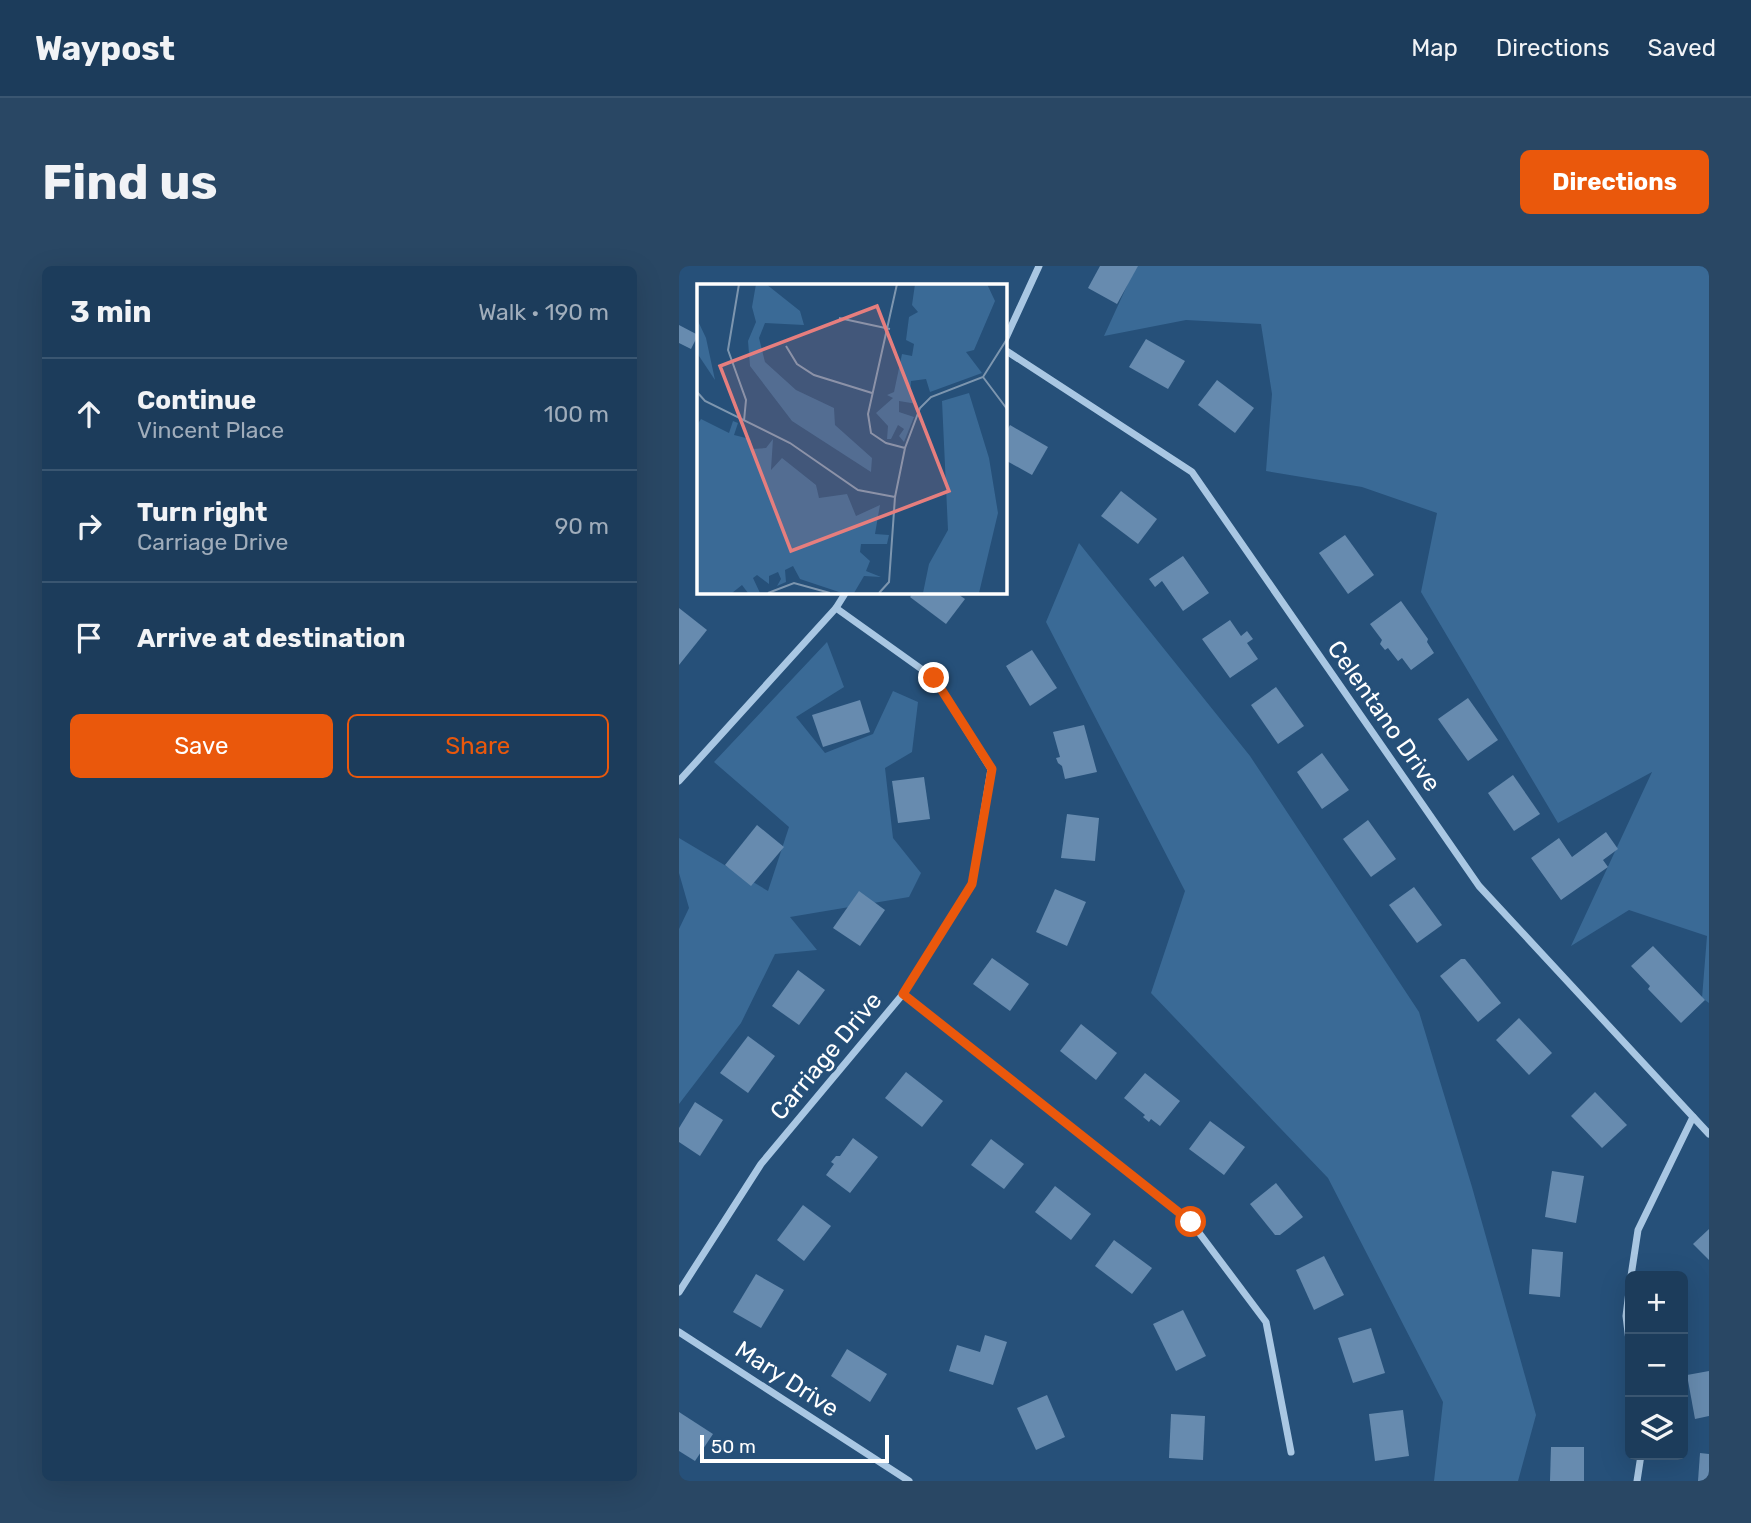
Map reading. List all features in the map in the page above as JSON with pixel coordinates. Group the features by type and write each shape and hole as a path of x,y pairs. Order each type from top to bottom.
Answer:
{"street":[{"path":"1006,338 1039,266"},
{"name":"Celentano Drive","path":"1006,351 1192,472 1479,886 1709,1134"},
{"path":"679,781 836,608 845,593"},
{"name":"Carriage Drive","path":"679,1292 761,1164 903,994 972,884 992,769 934,678 836,608"},
{"path":"903,994 1191,1222 1266,1322 1291,1452"},
{"path":"1632,1271 1638,1230 1693,1117"},
{"name":"Mary Drive","path":"679,1332 909,1481"},
{"path":"1637,1481 1640,1460"}],"shaded area":[{"path":"1136,266 1709,266 1709,1003 1702,998 1707,936 1629,910 1571,946 1652,772 1558,823 1421,592 1437,513 1362,487 1266,471 1272,394 1261,324 1186,320 1104,336"},
{"path":"1079,543 1250,756 1419,1012 1472,1187 1536,1415 1518,1481 1434,1481 1443,1402 1328,1178 1151,993 1185,891 1046,622"},
{"path":"827,642 844,687 796,717 825,753 873,734 893,691 918,702 912,752 885,768 893,838 921,873 909,897 790,917 817,950 775,954 741,1023 679,1104 679,929 689,908 679,873 679,838 768,891 789,827 714,762"}],"building":[{"path":"1100,266 1138,266 1117,304 1088,288"},
{"path":"679,325 697,334 691,349 679,343"},
{"path":"1146,339 1185,361 1168,389 1129,367"},
{"path":"1217,380 1254,408 1235,433 1198,405"},
{"path":"1010,425 1048,447 1032,475 1006,461 1006,432"},
{"path":"1121,491 1157,519 1138,544 1101,516"},
{"path":"1345,535 1374,575 1348,594 1319,553"},
{"path":"1183,556 1209,593 1183,611 1162,581 1155,587 1149,579"},
{"path":"913,593 956,593 965,599 946,624 910,597"},
{"path":"1401,601 1428,639 1427,642 1434,653 1411,670 1402,658 1398,661 1388,648 1385,650 1380,644 1382,640 1370,624"},
{"path":"679,608 707,630 679,665"},
{"path":"1230,620 1241,636 1247,631 1253,639 1247,643 1258,659 1230,678 1202,639"},
{"path":"1032,650 1057,688 1030,706 1006,666"},
{"path":"1276,687 1304,726 1278,744 1251,705"},
{"path":"1468,698 1498,740 1468,761 1438,719"},
{"path":"860,700 870,732 823,747 812,715"},
{"path":"1084,725 1097,772 1065,779 1062,766 1056,758 1060,757 1053,732"},
{"path":"1322,753 1349,790 1322,809 1297,772"},
{"path":"1513,775 1540,814 1514,831 1488,793"},
{"path":"924,777 930,819 898,823 892,781"},
{"path":"1067,814 1099,818 1095,861 1061,858"},
{"path":"1368,820 1396,859 1371,877 1343,839"},
{"path":"757,825 784,847 751,886 725,865"},
{"path":"1606,832 1618,849 1603,860 1608,867 1561,900 1531,858 1559,838 1572,857"},
{"path":"1414,887 1442,925 1417,943 1389,905"},
{"path":"1055,889 1086,902 1067,946 1036,932"},
{"path":"859,891 885,910 860,946 833,928"},
{"path":"1653,946 1705,1000 1681,1023 1648,989 1650,986 1631,966"},
{"path":"992,958 1029,984 1010,1011 973,984"},
{"path":"1461,959 1465,959 1501,1003 1478,1022 1440,976"},
{"path":"798,970 825,990 799,1025 772,1006"},
{"path":"1519,1018 1552,1053 1529,1075 1496,1040"},
{"path":"1081,1024 1117,1053 1096,1080 1060,1051"},
{"path":"748,1036 775,1056 748,1093 720,1073"},
{"path":"906,1072 943,1101 922,1127 885,1098"},
{"path":"1145,1073 1180,1101 1160,1126 1151,1119 1149,1122 1143,1117 1145,1115 1124,1098"},
{"path":"1595,1092 1627,1125 1602,1148 1571,1116"},
{"path":"695,1102 723,1120 700,1156 679,1142 679,1128"},
{"path":"1210,1121 1245,1147 1224,1175 1189,1149"},
{"path":"853,1138 878,1157 850,1193 826,1175 834,1164 831,1162 836,1156 840,1156"},
{"path":"991,1139 1024,1164 1004,1189 971,1165"},
{"path":"1552,1171 1584,1176 1576,1223 1545,1217"},
{"path":"1276,1183 1303,1217 1280,1235 1275,1235 1250,1204"},
{"path":"1055,1186 1091,1214 1071,1240 1035,1212"},
{"path":"803,1205 831,1226 804,1261 777,1240"},
{"path":"1709,1229 1709,1260 1693,1244"},
{"path":"1114,1240 1152,1268 1132,1294 1095,1266"},
{"path":"1532,1249 1563,1252 1560,1297 1529,1294"},
{"path":"1324,1256 1344,1295 1314,1310 1296,1270"},
{"path":"756,1274 784,1290 761,1328 733,1312"},
{"path":"1183,1310 1206,1356 1176,1371 1153,1324"},
{"path":"1371,1328 1385,1373 1353,1383 1338,1338"},
{"path":"985,1335 1007,1342 993,1385 949,1371 957,1345 980,1352"},
{"path":"847,1349 887,1374 870,1402 831,1376"},
{"path":"1709,1371 1709,1416 1695,1419 1688,1375"},
{"path":"1047,1395 1065,1437 1036,1450 1017,1408"},
{"path":"1403,1410 1409,1456 1375,1461 1369,1414"},
{"path":"679,1412 713,1434 695,1461 679,1451"},
{"path":"1171,1414 1205,1416 1203,1460 1169,1458"},
{"path":"1551,1447 1584,1447 1584,1481 1550,1481"},
{"path":"1700,1453 1709,1454 1709,1481 1698,1481"}],"route":[{"path":"934,678 992,769 972,884 903,994 1191,1222"}]}
